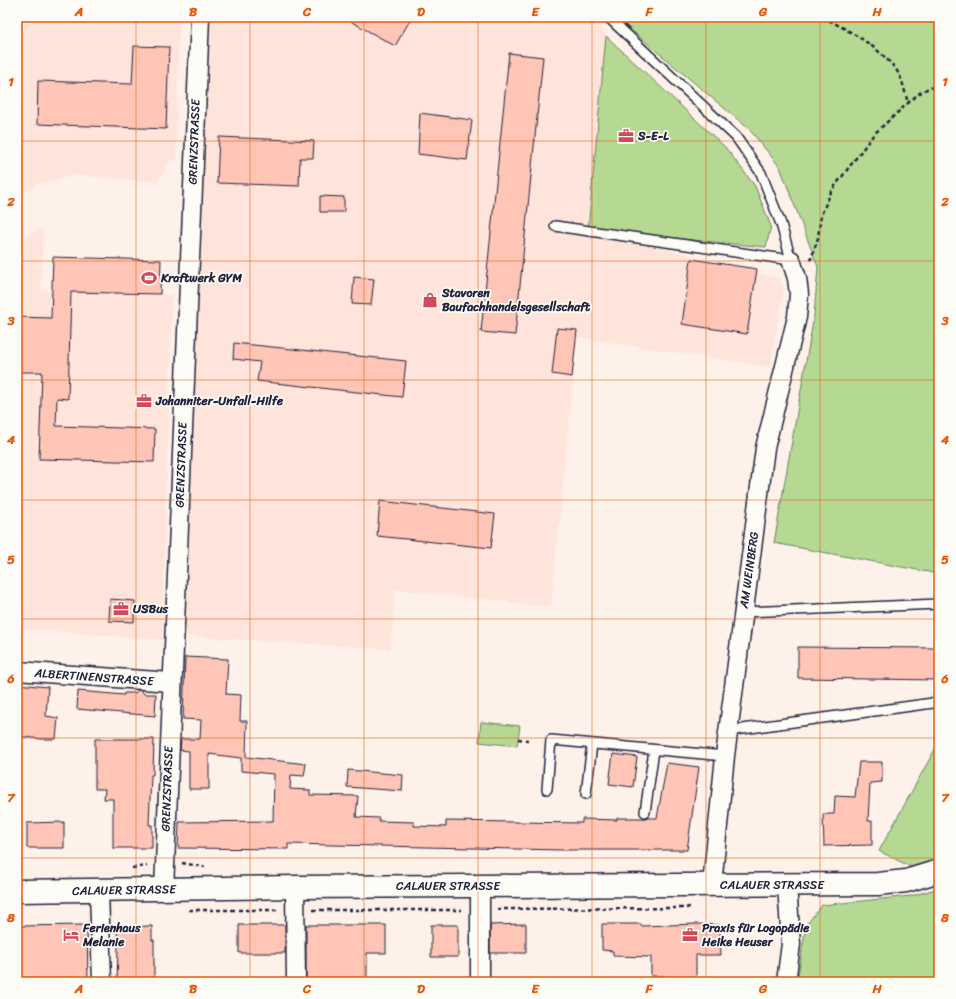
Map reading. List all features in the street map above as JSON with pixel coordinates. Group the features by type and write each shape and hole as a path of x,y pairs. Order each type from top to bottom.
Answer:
{"street":[{"name":"GRENZSTRASSE","path":"164,890 200,17"},
{"name":"AM WEINBERG","path":"712,885 728,731 765,448 797,318 799,294 797,278 791,260"},
{"name":"ALBERTINENSTRASSE","path":"17,671 172,682"},
{"name":"CALAUER STRASSE","path":"17,891 296,887 878,884 906,881 939,871"},
{"path":"786,982 791,944 787,884"},
{"path":"480,886 480,982"},
{"path":"296,887 296,982"},
{"path":"99,891 102,982"}],"lane":[{"path":"555,226 791,260 781,224 761,173 736,137 608,17"},
{"path":"744,612 939,604"},
{"path":"728,731 933,703 939,698"},
{"path":"547,789 551,740 725,756"},
{"path":"586,794 592,744"},
{"path":"645,812 654,750"}],"path":[{"path":"823,17 854,34 883,56 897,72 908,103"},
{"path":"791,260 811,259 818,238 821,215 832,190 874,134 921,92 935,86 939,88"},
{"path":"518,739 528,740"},
{"path":"186,910 686,908 707,897 712,885"}],"shaded area":[{"path":"17,17 179,17 176,160 169,161 158,182 74,175 37,184 17,197"},
{"path":"207,17 594,17 606,36 588,230 779,278 784,289 770,367 577,337 551,607 395,589 390,649 185,636"},
{"path":"39,229 43,230 41,291 172,295 162,640 17,628 17,243"}],"green space":[{"path":"616,17 939,17 939,574 774,543 814,316 818,267 780,167 749,129"},
{"path":"606,36 725,147 755,186 771,226 766,247 588,230"},
{"path":"481,722 520,726 517,746 479,742"},
{"path":"939,742 939,859 911,867 879,851"},
{"path":"939,888 939,982 797,982 806,925 822,905 911,896"}],"building":[{"path":"343,17 412,17 395,46"},
{"path":"134,46 169,47 166,129 37,124 38,81 132,84"},
{"path":"509,53 543,57 515,335 481,332"},
{"path":"420,113 472,120 467,160 418,154"},
{"path":"219,137 314,141 313,158 300,158 299,186 217,183"},
{"path":"320,196 344,197 344,212 320,212"},
{"path":"53,257 161,260 160,294 71,292 68,399 57,398 56,426 155,429 154,462 39,459 42,372 17,372 17,317 51,318"},
{"path":"691,259 757,269 747,334 682,324"},
{"path":"354,277 374,279 371,305 352,304"},
{"path":"557,328 577,330 572,377 552,374"},
{"path":"234,343 406,361 402,397 257,381 260,362 233,359"},
{"path":"380,501 495,514 491,548 377,536"},
{"path":"110,599 135,601 134,622 109,621"},
{"path":"798,647 939,648 939,680 798,678"},
{"path":"185,657 228,659 226,694 241,695 240,721 247,721 246,757 306,764 304,776 291,775 290,789 310,790 310,795 358,796 356,817 379,818 379,821 414,822 414,826 446,827 446,821 582,823 582,819 617,820 617,818 657,818 667,763 699,767 687,850 562,850 288,844 288,849 178,848 179,822 273,821 274,774 241,771 241,758 209,754 209,789 189,789 189,751 180,750 181,739 200,739 201,720 183,719"},
{"path":"17,684 48,687 46,716 58,718 56,739 17,736"},
{"path":"138,690 141,690 144,694 156,694 155,716 77,709 78,691 124,695 124,693 135,693"},
{"path":"95,739 154,739 149,825 152,825 152,848 113,848 113,799 104,799 105,789 95,789"},
{"path":"613,754 637,757 633,787 609,784"},
{"path":"859,762 882,762 882,782 870,783 868,821 872,821 872,845 824,846 823,814 834,814 835,796 855,797"},
{"path":"348,770 403,775 402,791 347,787"},
{"path":"64,822 64,848 27,848 27,823"},
{"path":"526,924 526,953 490,953 490,925"},
{"path":"602,924 641,924 641,926 696,924 720,925 721,955 696,955 696,982 666,982 665,976 651,976 651,957 613,956 613,951 602,950"},
{"path":"87,925 88,982 17,982 17,926"},
{"path":"239,925 285,925 285,953 239,953"},
{"path":"306,925 386,925 386,953 367,953 367,982 306,982"},
{"path":"431,925 458,925 458,957 431,957"},
{"path":"152,926 152,940 154,940 154,982 117,982 117,927"}],"place":[{"name":"S-E-L","path":"626,136"},
{"name":"Kraftwerk GYM","path":"149,278"},
{"name":"Stavoren Baufachhandelsgesellschaft","path":"430,300"},
{"name":"Johanniter-Unfall-Hilfe","path":"144,401"},
{"name":"USBus","path":"121,609"},
{"name":"Ferienhaus Melanie","path":"71,935"},
{"name":"Praxis für Logopädie Heike Heuser","path":"690,935"}]}
